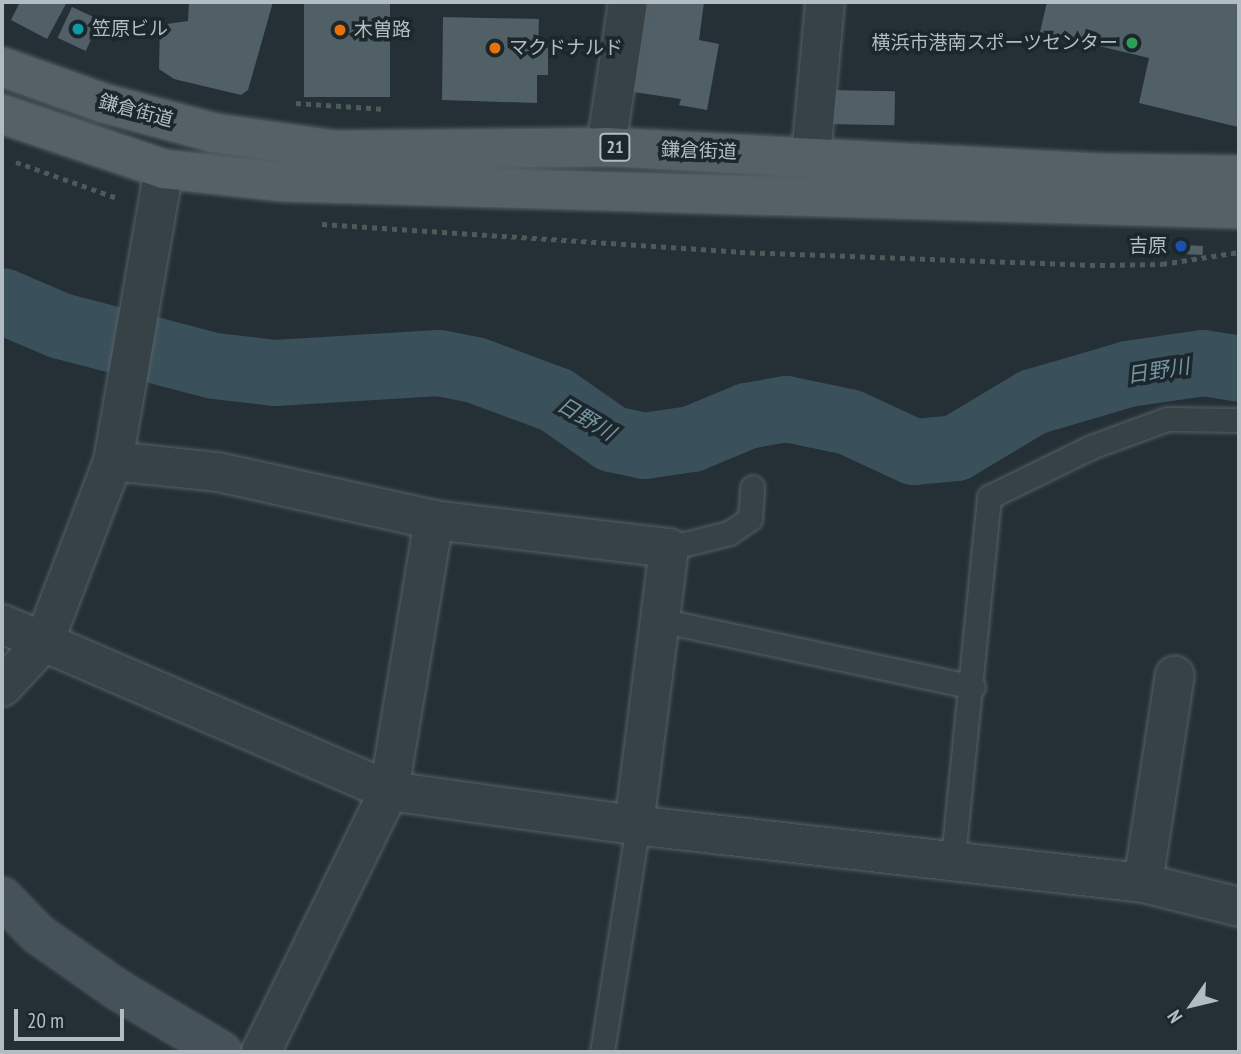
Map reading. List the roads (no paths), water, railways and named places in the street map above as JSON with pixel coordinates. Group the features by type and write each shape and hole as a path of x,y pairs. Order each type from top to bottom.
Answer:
{"main road":[{"name":"鎌倉街道","path":"2,67 103,103 215,133 335,150 606,147 1101,173 1239,175"},
{"path":"2,114 164,169 296,182 1239,209"}],"street":[{"path":"606,147 628,2"},
{"path":"811,156 825,2"},
{"path":"2,687 44,642 113,461 164,169"},
{"path":"113,461 219,472 434,520 668,548 636,825"},
{"path":"261,1052 388,791 434,520"},
{"path":"2,624 388,791 636,825 953,858 1143,883 1239,907"},
{"path":"1143,883 1175,675"},
{"path":"2,897 38,934 98,976 222,1052"}],"lane":[{"path":"953,858 973,687 989,496 1091,447 1167,419 1239,420"},
{"path":"668,548 729,533 750,519 752,487"},
{"path":"659,620 973,687"},
{"path":"602,1052 636,825"}],"waterway":[{"name":"日野川","path":"2,301 61,326 215,366 275,373 439,363 475,370 556,400 612,439 644,446 692,439 747,416 786,409 849,422 914,452 956,448 1033,402 1128,374 1203,363 1239,369"}],"place":[{"name":"笠原ビル","path":"78,29"},
{"name":"木曽路","path":"340,30"},
{"name":"横浜市港南スポーツセンター","path":"1132,43"},
{"name":"マクドナルド","path":"495,48"},
{"name":"吉原","path":"1181,246"}]}
